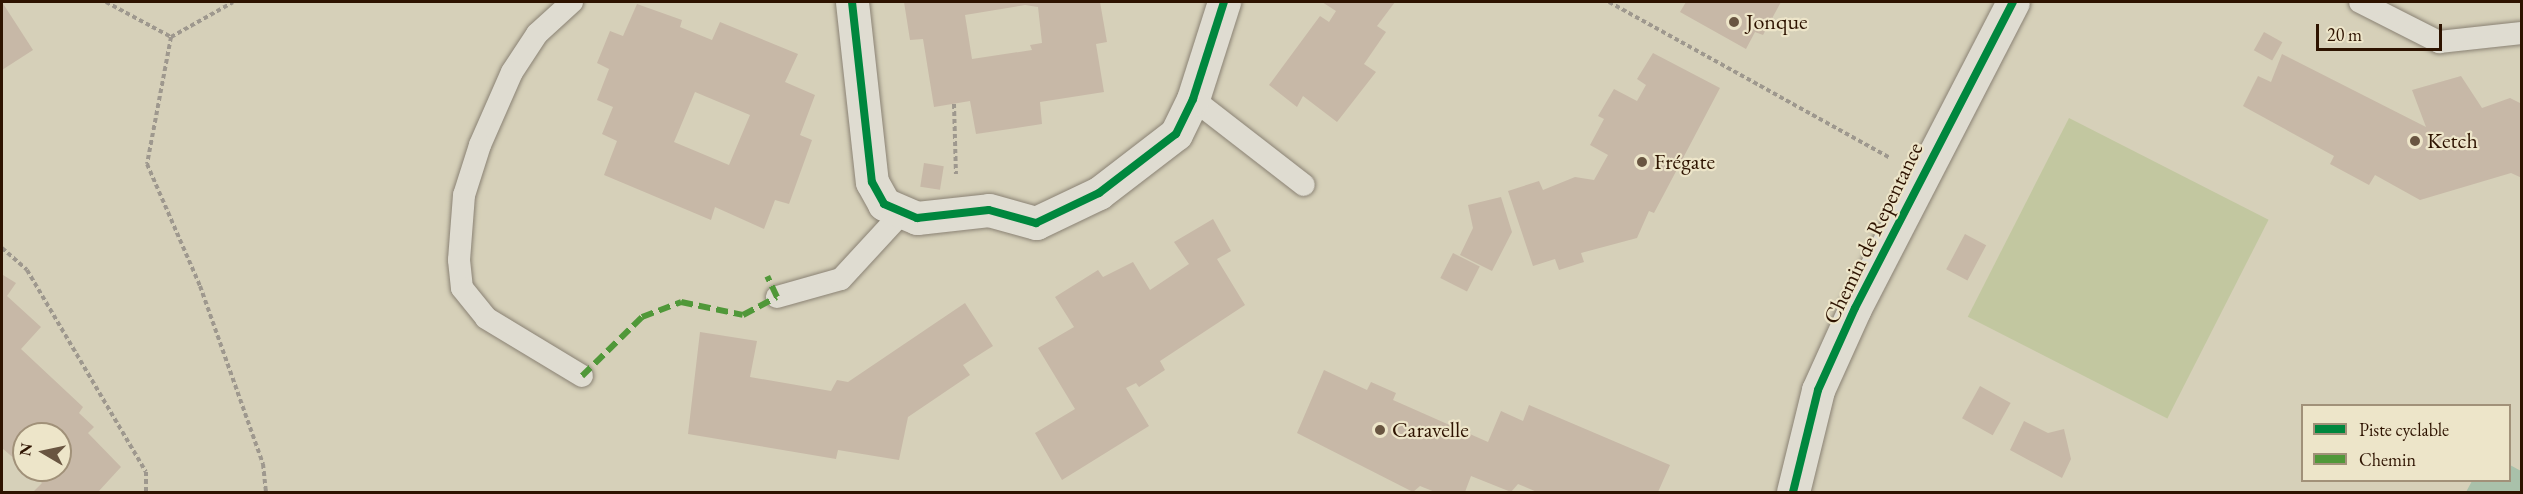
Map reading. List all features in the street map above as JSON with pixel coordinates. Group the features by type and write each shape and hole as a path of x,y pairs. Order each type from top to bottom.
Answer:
{"street":[{"path":"852,2 872,182 884,204 900,215 989,210 1036,223 1070,211 1176,134 1193,99 1224,2"},
{"name":"Chemin de Repentance","path":"1793,492 1818,390 1920,175 2013,2"}],"lane":[{"path":"572,2 537,34 512,72 485,134 464,195 459,260 462,288 486,318 582,376"},
{"path":"2360,2 2439,42 2522,33"},
{"path":"1193,99 1304,185"},
{"path":"777,297 841,279 900,215"}],"path":[{"path":"106,2 171,38"},
{"path":"233,2 171,38 147,164 200,286 263,464 267,492"},
{"path":"1609,2 1920,175"},
{"path":"954,104 958,211"},
{"path":"2,248 27,270 146,472 146,492"}],"shaded area":[{"path":"2069,118 2269,220 2167,418 1968,317"},
{"path":"2511,466 2521,471 2521,492 2466,492 2471,482 2511,482"}],"building":[{"path":"2,2 33,50 2,70"},
{"path":"904,2 1100,2 1107,42 1096,44 1104,92 1040,102 1042,124 976,134 970,101 934,107 923,39 910,40","holes":["1025,5 1038,7 1042,43 1030,45 1032,50 972,59 965,15"]},
{"path":"1322,2 1395,2 1377,26 1386,32 1364,64 1376,72 1337,122 1303,96 1297,107 1269,85 1320,16 1329,22 1336,11"},
{"name":"Jonque","path":"1686,2 1781,2 1763,35 1755,32 1746,49 1680,12"},
{"path":"637,4 682,20 680,27 712,40 720,22 798,54 785,82 815,95 800,135 812,140 789,204 775,200 764,229 715,207 711,220 604,175 617,141 602,134 613,107 597,100 609,69 597,63 610,31 623,36","holes":["695,92 750,115 729,165 674,142"]},
{"path":"2264,32 2282,42 2272,61 2254,50"},
{"name":"Frégate","path":"1653,53 1720,88 1654,213 1649,211 1637,238 1581,253 1584,262 1559,270 1555,259 1533,266 1508,191 1539,181 1543,190 1575,177 1594,180 1608,155 1590,145 1604,119 1598,116 1614,89 1637,101 1646,85 1637,79"},
{"name":"Ketch","path":"2282,54 2426,127 2412,90 2461,76 2482,108 2510,98 2522,104 2522,178 2511,173 2420,200 2375,175 2369,185 2330,164 2334,156 2243,106 2258,76 2271,82"},
{"path":"924,163 944,166 940,190 920,187"},
{"path":"1501,197 1512,232 1492,271 1460,255 1473,228 1468,205"},
{"path":"1213,219 1231,251 1217,259 1245,305 1160,361 1165,370 1139,387 1136,383 1126,388 1149,426 1062,480 1035,433 1075,409 1038,348 1074,327 1055,297 1098,270 1103,277 1133,262 1150,290 1189,264 1174,242"},
{"path":"1965,234 1986,245 1967,281 1946,269"},
{"path":"1453,253 1480,267 1467,292 1440,278"},
{"path":"3,275 16,283 7,296 41,327 21,349 83,407 79,413 94,427 88,433 121,467 98,492 33,492 41,482 72,482 72,422 12,422 12,457 2,448"},
{"path":"965,303 993,346 963,365 970,375 908,417 899,460 838,450 836,459 688,434 700,332 757,341 750,377 831,391 837,380 848,382"},
{"name":"Caravelle","path":"1324,370 1367,390 1371,382 1396,393 1393,400 1488,442 1501,411 1523,421 1529,405 1670,465 1658,492 1537,492 1518,484 1511,492 1471,476 1465,492 1435,492 1420,486 1413,492 1297,433"},
{"path":"1980,386 2011,403 1993,435 1962,418"},
{"path":"2024,421 2048,433 2064,429 2071,459 2062,478 2010,450"}],"marked path":[{"path":"582,376 642,317 681,302 743,315 777,297 767,276"}],"cycle path":[{"path":"852,2 872,182 884,204 917,218 989,210 1036,223 1099,193 1176,134 1193,99 1224,2"},
{"path":"1793,492 1818,390 1855,308 2013,2"}],"place":[{"name":"Jonque","path":"1734,22"},
{"name":"Ketch","path":"2415,141"},
{"name":"Frégate","path":"1642,162"},
{"name":"Caravelle","path":"1380,430"}]}
